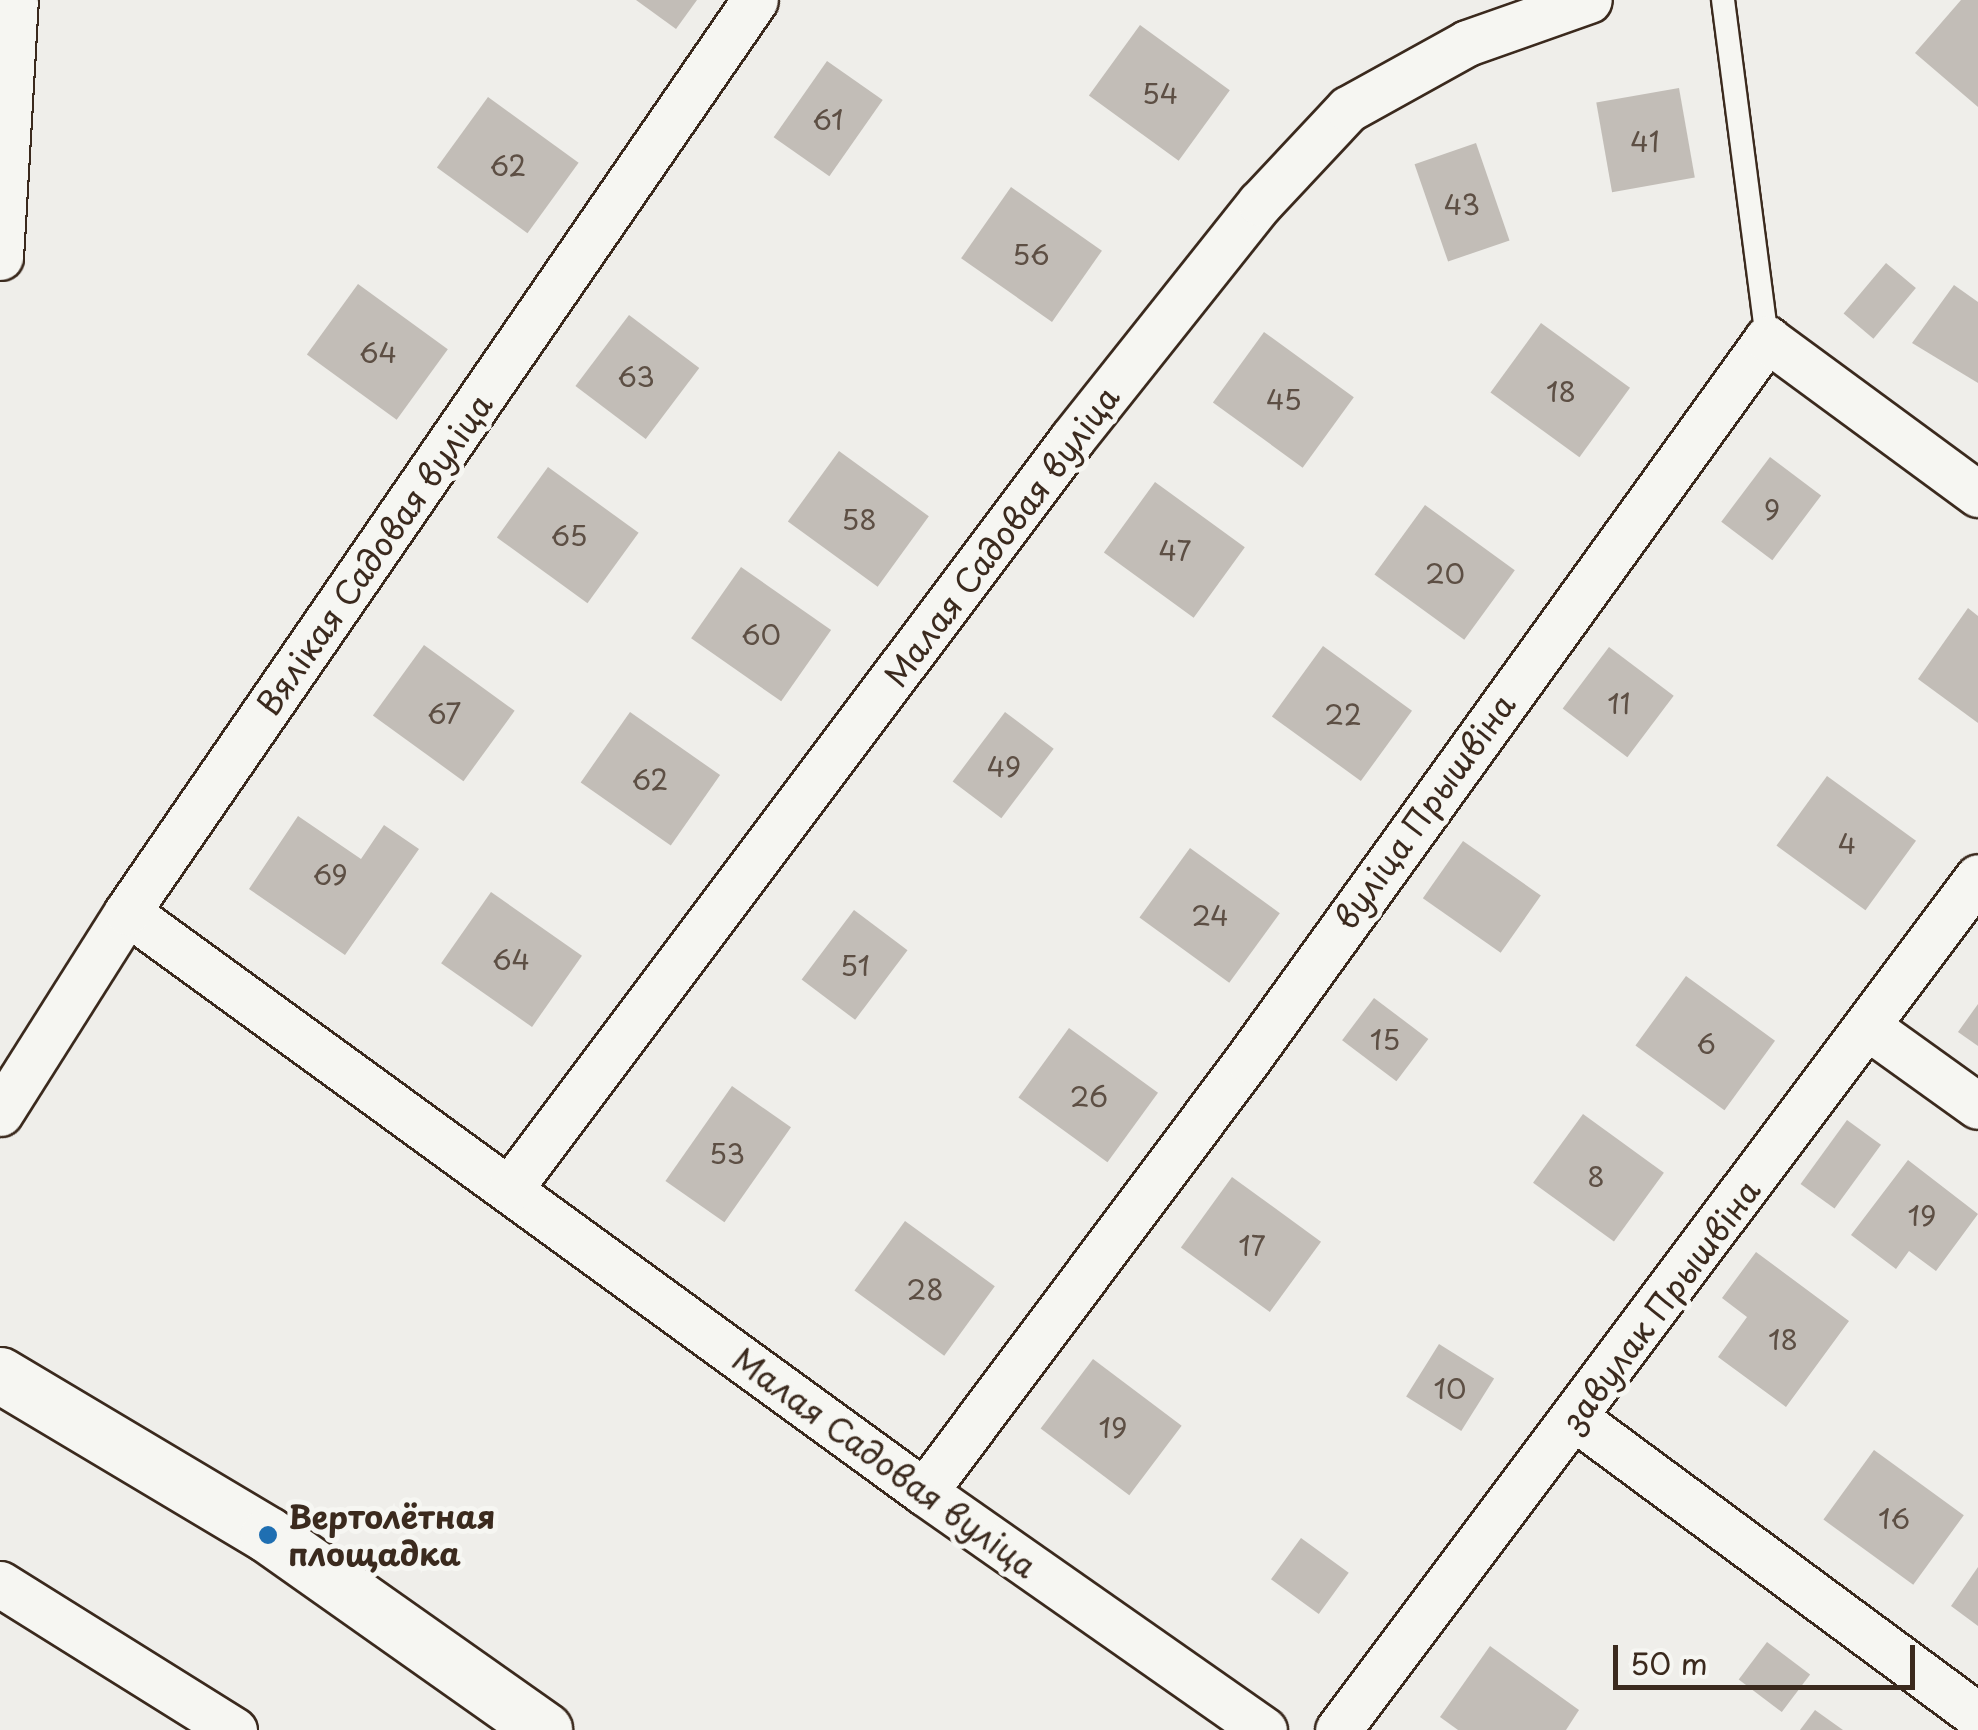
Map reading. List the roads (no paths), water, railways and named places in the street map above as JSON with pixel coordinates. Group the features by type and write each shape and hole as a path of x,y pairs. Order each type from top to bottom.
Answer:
{"main road":[{"path":"0,1375 268,1535 544,1730"}],"street":[{"path":"0,257 15,0"},
{"name":"Вялікая Садовая вуліца","path":"0,1113 127,912 756,0"},
{"name":"Малая Садовая вуліца","path":"510,1188 1060,454 1260,202 1348,109 1467,42 1589,0"},
{"path":"1767,339 1978,494"},
{"name":"вуліца Прышвіна","path":"924,1492 1248,1059 1767,339"},
{"name":"завулак Прышвіна","path":"1338,1730 1978,877"},
{"name":"Малая Садовая вуліца","path":"127,912 924,1492 1264,1730"},
{"path":"1868,1026 1978,1106"},
{"path":"1575,1418 1978,1716"},
{"path":"0,1584 234,1730"}],"lane":[{"path":"1724,0 1767,339"}],"place":[{"name":"Вертолётная площадка","path":"268,1535"}]}
